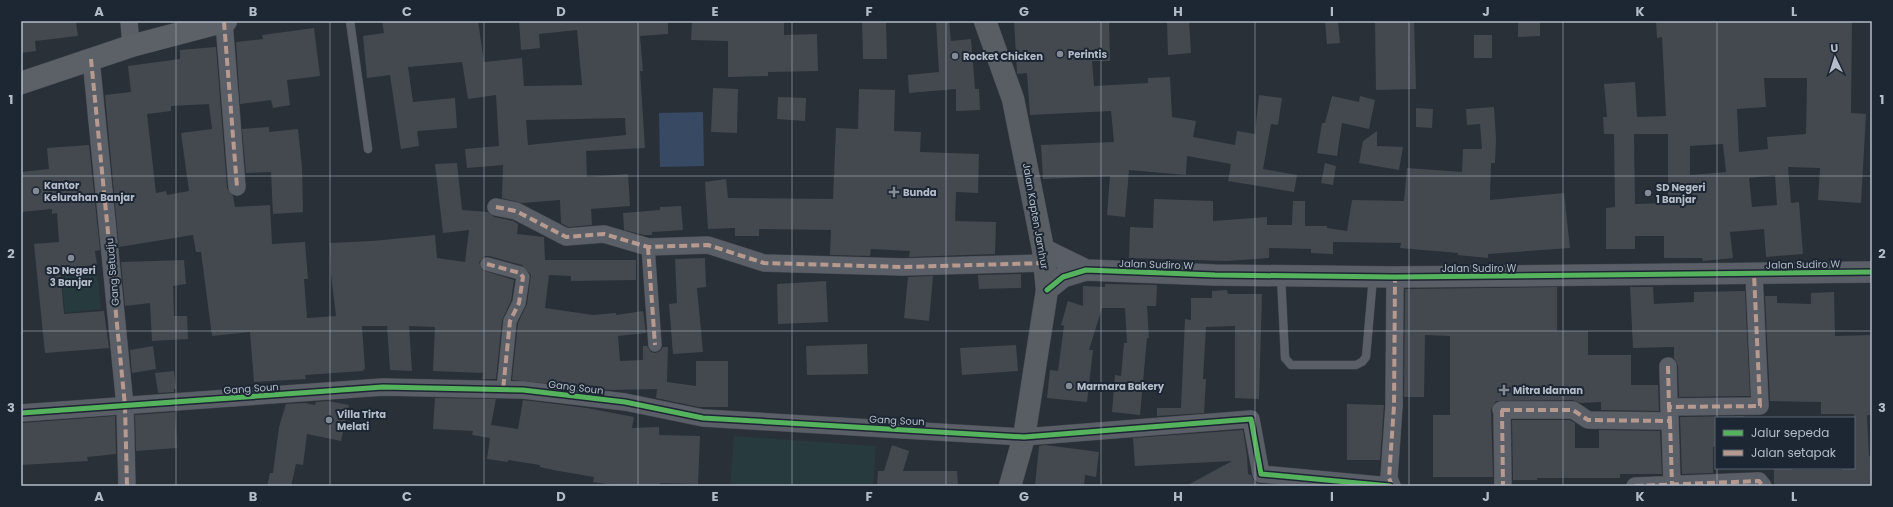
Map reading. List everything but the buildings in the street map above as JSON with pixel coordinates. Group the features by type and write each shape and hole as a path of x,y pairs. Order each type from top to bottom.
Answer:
{"main road":[{"path":"21,83 131,46 225,21"},
{"name":"Jalan Kapten Jamhur","path":"985,21 1013,99 1044,256 1047,290 1024,437 1010,486"}],"street":[{"path":"129,21 131,46"},
{"path":"225,21 238,187"},
{"name":"Gang Setudju","path":"91,59 125,406 127,486"},
{"path":"496,207 516,211 566,237 604,234 648,247 708,245 764,263 903,267 1044,256 1086,270"},
{"path":"648,247 655,345"},
{"path":"487,264 520,273 523,277 519,303 510,321 502,390"},
{"path":"1047,290 1063,277 1086,270"},
{"name":"Jalan Sudiro W","path":"1086,270 1373,277 1872,272"},
{"path":"1503,486 1502,410 1573,410 1588,420 1760,406 1754,274"},
{"path":"1391,486 1388,478 1394,406 1395,277"},
{"path":"1668,366 1672,485"},
{"name":"Gang Soun","path":"21,413 383,386 523,390 625,402 703,418 1024,437 1251,419 1261,474 1391,486"},
{"path":"1635,486 1758,481 1763,486"}],"lane":[{"path":"350,21 368,149"},
{"path":"1281,275 1285,358 1291,365 1356,364 1362,362 1366,357 1373,277"}],"green space":[{"path":"97,266 101,309 65,313 61,269"},
{"path":"734,436 876,446 873,486 730,486"}],"water":[{"path":"703,112 704,166 660,167 659,113"}],"marked path":[{"path":"224,22 237,187"},
{"path":"91,59 125,406 127,486"},
{"path":"496,207 516,211 566,237 604,234 648,247 708,245 764,263 903,267 1046,263"},
{"path":"648,247 655,345"},
{"path":"487,264 520,273 523,277 519,303 510,321 503,390"},
{"path":"1502,410 1573,410 1588,420 1670,421 1669,407 1760,406 1754,274"},
{"path":"1392,486 1389,478 1394,406 1395,277"},
{"path":"1668,366 1669,407"},
{"path":"1501,410 1503,486"},
{"path":"1670,421 1672,485"},
{"path":"1635,486 1759,481 1763,486"}],"cycle path":[{"path":"1047,290 1063,277 1086,270 1215,275 1395,277 1872,272"},
{"path":"21,413 383,387 523,390 625,402 703,418 1024,437 1251,419 1261,474 1390,486"}],"place":[{"name":"Perintis","path":"1060,54"},
{"name":"Rocket Chicken","path":"955,56"},
{"name":"Kantor Kelurahan Banjar","path":"36,191"},
{"name":"Bunda","path":"894,192"},
{"name":"SD Negeri 1 Banjar","path":"1648,193"},
{"name":"SD Negeri 3 Banjar","path":"71,258"},
{"name":"Marmara Bakery","path":"1069,386"},
{"name":"Mitra Idaman","path":"1504,390"},
{"name":"Villa Tirta Melati","path":"329,420"}]}
